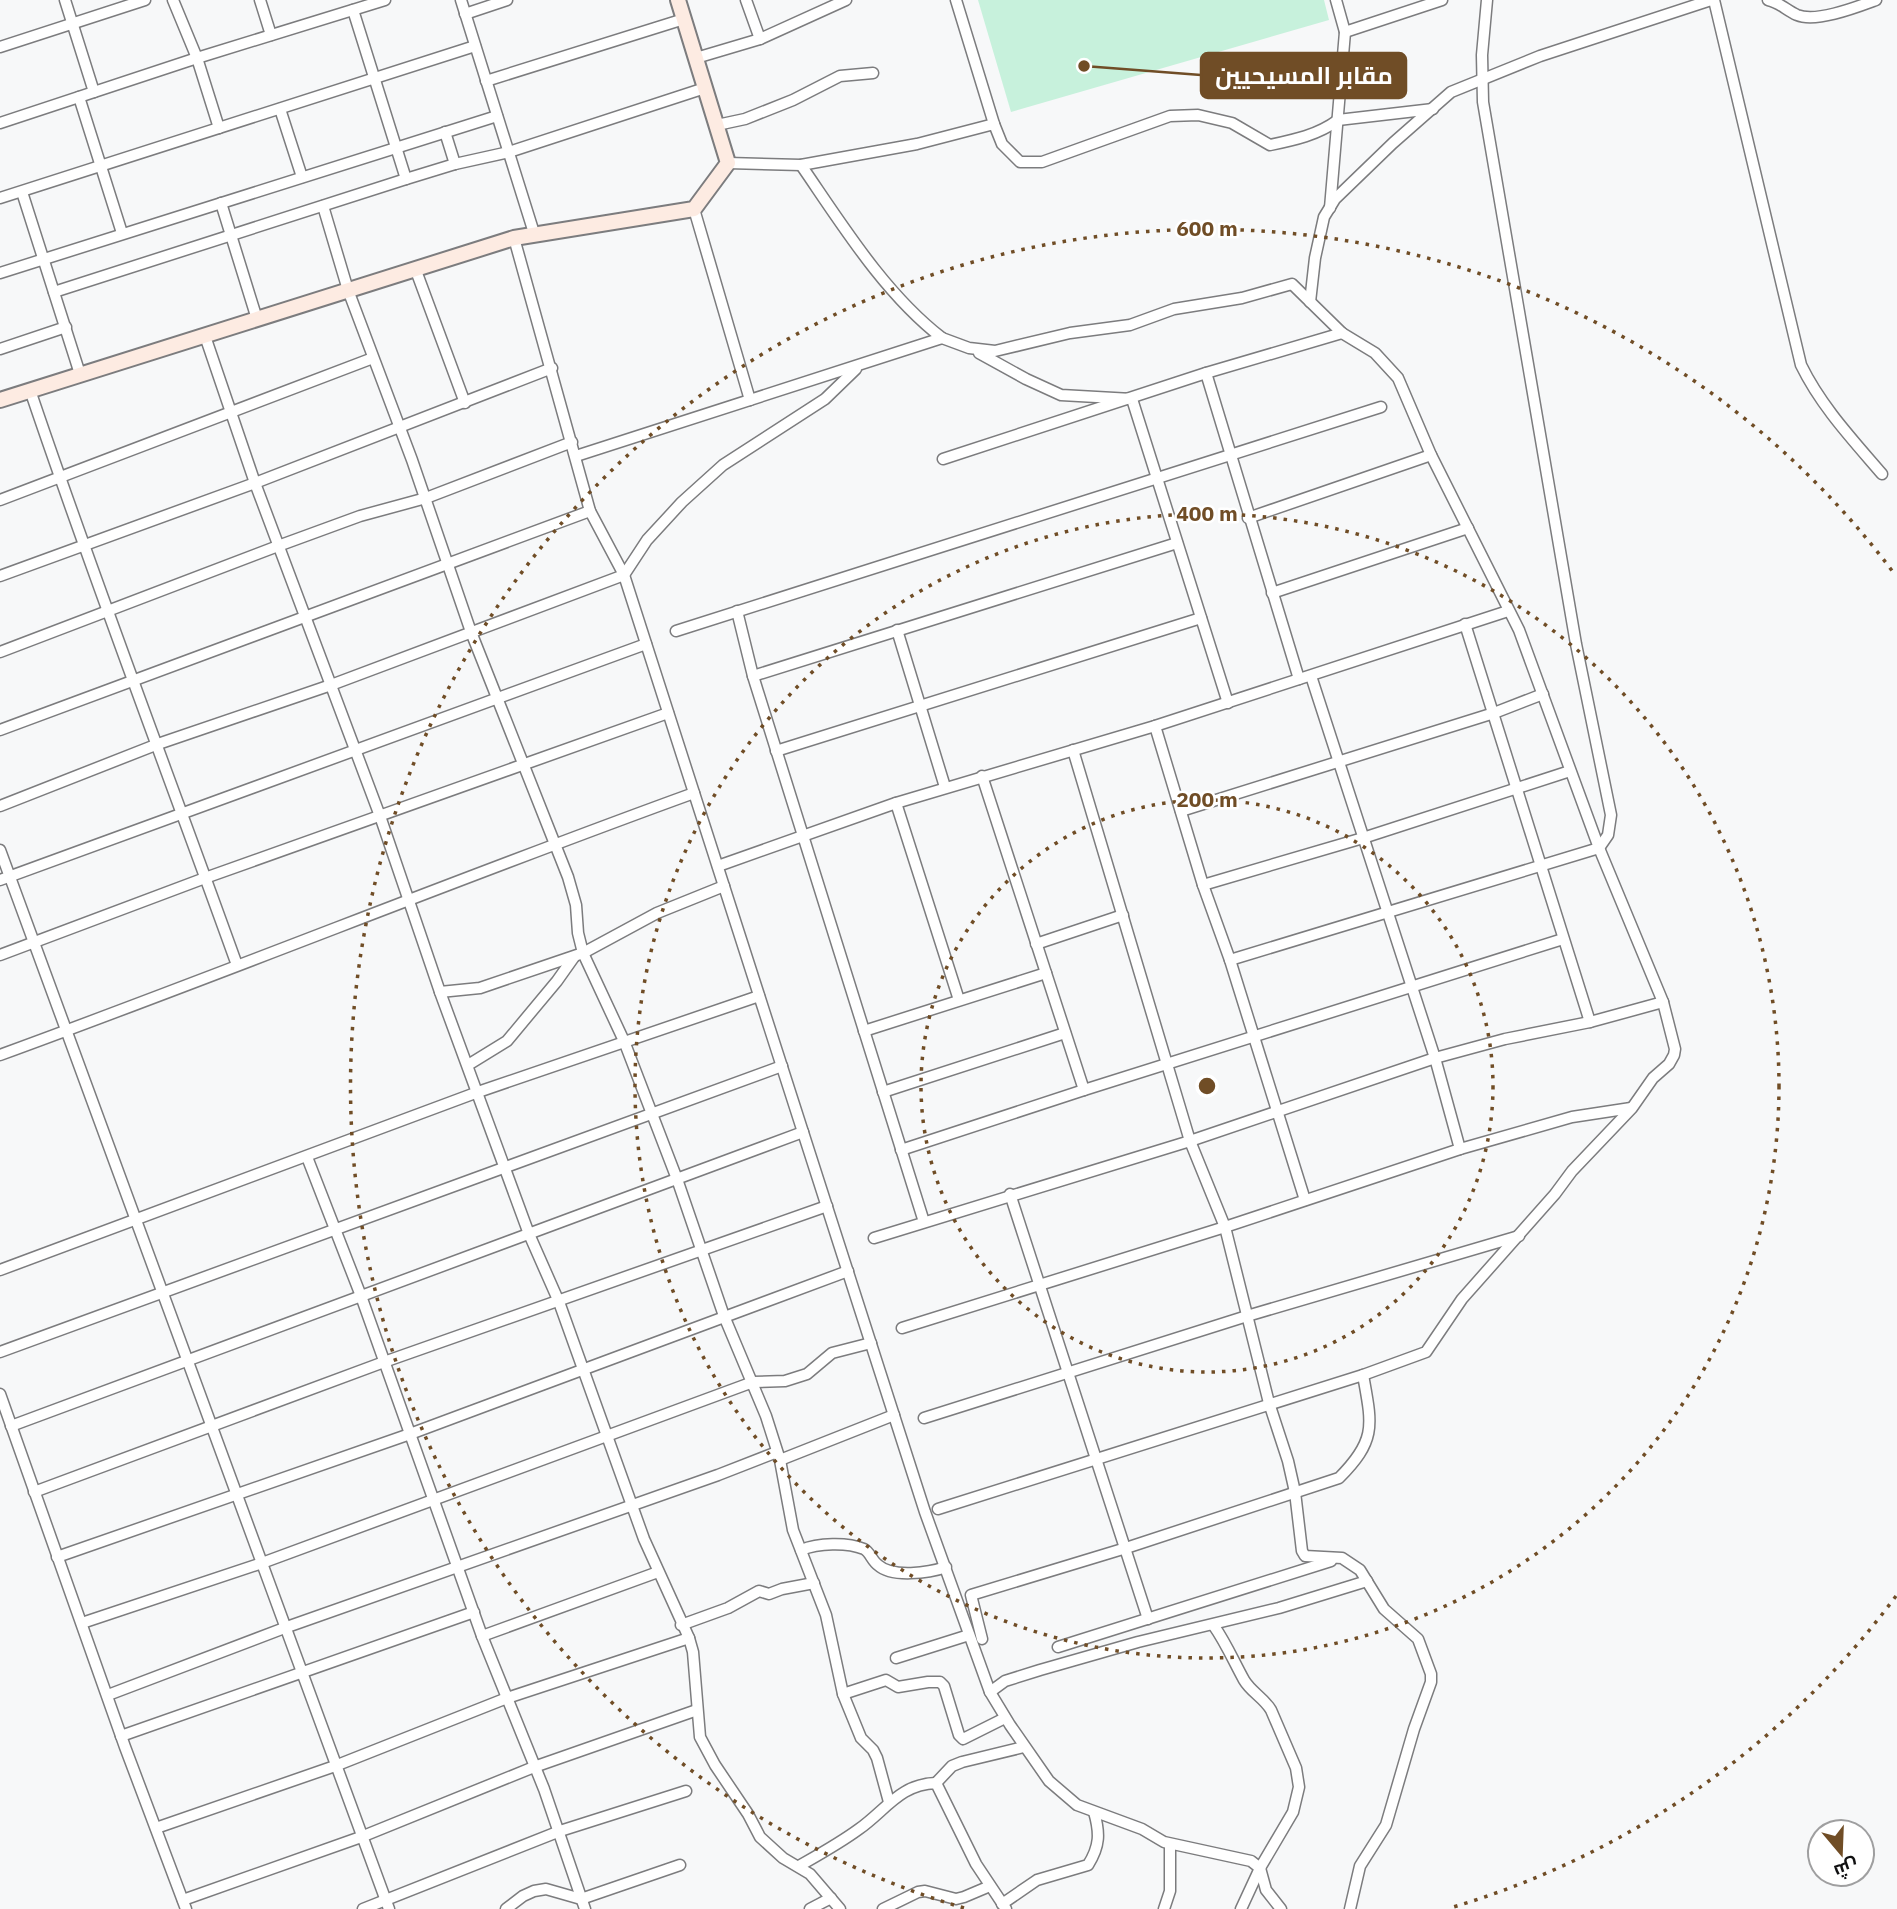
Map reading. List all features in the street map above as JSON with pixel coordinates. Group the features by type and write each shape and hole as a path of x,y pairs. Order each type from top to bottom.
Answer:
{"street":[{"path":"65,0 94,92"},
{"path":"0,47 145,0"},
{"path":"173,0 197,58 219,128"},
{"path":"260,0 271,35"},
{"path":"0,123 385,0"},
{"path":"461,0 534,233"},
{"path":"465,14 507,0"},
{"path":"678,0 729,163"},
{"path":"746,0 760,39"},
{"path":"696,58 760,39 846,0"},
{"path":"956,0 993,124 1002,144 1020,162 1042,162 1170,116 1198,116 1232,124 1270,145 1327,128 1338,120 1433,109"},
{"path":"1330,209 1345,32 1336,0"},
{"path":"1345,32 1441,0"},
{"path":"1230,960 1599,848 1608,835 1611,815 1576,644 1483,102 1482,55 1487,0"},
{"path":"1310,302 1315,258 1325,218 1335,200 1393,143 1451,92 1540,56 1713,0 1801,365 1831,414 1882,474"},
{"path":"1768,0 1797,15 1810,18 1877,0"},
{"path":"353,10 406,179"},
{"path":"486,81 684,19"},
{"path":"0,198 475,46"},
{"path":"717,125 769,109 840,76 873,73"},
{"path":"54,292 406,179 509,152 705,88"},
{"path":"79,97 122,233"},
{"path":"279,109 302,177"},
{"path":"0,273 497,116"},
{"path":"729,163 801,165 917,144 993,124"},
{"path":"445,132 455,164"},
{"path":"0,400 514,238 694,209 729,163"},
{"path":"801,165 891,289 920,321 943,338 994,359 1026,379 1061,394 1132,399"},
{"path":"22,192 80,374"},
{"path":"221,203 257,319"},
{"path":"323,206 348,290 426,498 471,632 576,905 579,955 624,1041 677,1179 724,1316 753,1382 779,1456 788,1491 790,1516 826,1615 844,1694 861,1738 877,1758 889,1802"},
{"path":"694,209 750,400"},
{"path":"514,238 590,511 624,575 894,1415 990,1692 1024,1746 1057,1788 1077,1805 1142,1829 1170,1844 1251,1861 1260,1868 1264,1886 1281,1909"},
{"path":"415,268 465,403"},
{"path":"938,1509 1363,1376 1426,1352 1462,1299 1580,1161 1632,1108 1653,1078 1669,1064 1674,1055 1672,1034 1663,1002 1599,848 1519,630 1431,455 1398,378 1376,353 1342,333 1292,284 1242,298 1174,309 1130,324 1070,333 995,351 969,348"},
{"path":"0,349 66,327"},
{"path":"943,460 1206,373 1342,333"},
{"path":"205,336 255,483 380,816 440,992 529,1234 559,1302 658,1572 693,1652 700,1737 755,1829 775,1852 799,1866 818,1882 840,1909"},
{"path":"576,456 943,338"},
{"path":"0,500 373,358"},
{"path":"0,806 158,744 331,685 624,575 647,540 723,465 825,399 859,366"},
{"path":"0,576 399,429 552,368"},
{"path":"1206,373 1298,680"},
{"path":"30,390 107,613 158,744 237,965"},
{"path":"1132,399 1228,703"},
{"path":"676,631 1381,407"},
{"path":"0,652 278,546 360,516 426,498 572,442"},
{"path":"1248,518 1431,455"},
{"path":"0,730 590,511"},
{"path":"1272,593 1468,528"},
{"path":"753,676 1177,543"},
{"path":"737,611 753,676 924,1222"},
{"path":"718,866 945,787 1155,726 1508,611"},
{"path":"776,751 1201,618"},
{"path":"1465,624 1590,1022"},
{"path":"897,630 945,787"},
{"path":"5,878 182,811 355,751 646,644"},
{"path":"1311,676 1435,1058 1460,1149"},
{"path":"1181,811 1494,713 1543,694"},
{"path":"0,955 205,878 668,713"},
{"path":"1155,726 1203,885 1230,960 1305,1200"},
{"path":"1073,750 1190,1141 1225,1227 1269,1404 1295,1492 1302,1551 1305,1556 1342,1558 1360,1570 1384,1609 1418,1639 1429,1665 1431,1682 1414,1729 1386,1825 1360,1866 1350,1909"},
{"path":"1203,885 1363,838 1570,771"},
{"path":"982,776 1084,1090"},
{"path":"0,1055 694,793"},
{"path":"896,803 959,1000"},
{"path":"0,850 5,878 35,942 65,1031 304,1673 335,1766 387,1905"},
{"path":"440,992 480,988 579,955 657,913 724,887"},
{"path":"1036,944 1123,915"},
{"path":"901,1150 1563,939"},
{"path":"468,1065 507,1041 579,955"},
{"path":"864,1031 1046,973"},
{"path":"0,1270 478,1092 759,996"},
{"path":"874,1238 1010,1194 1190,1141 1435,1058 1663,1002"},
{"path":"883,1092 1065,1033"},
{"path":"0,1352 782,1066"},
{"path":"902,1328 1225,1227 1460,1149 1572,1117 1632,1108"},
{"path":"11,1426 803,1132"},
{"path":"307,1157 361,1296 482,1636 560,1831 583,1904"},
{"path":"1010,1194 1148,1619"},
{"path":"34,1492 384,1362 827,1206"},
{"path":"924,1418 1247,1316 1519,1235"},
{"path":"57,1557 410,1434 848,1272"},
{"path":"82,1623 262,1563 753,1382 785,1381 807,1374 832,1353 871,1343"},
{"path":"982,1639 971,1595 1126,1548 1339,1478 1353,1465 1366,1444 1370,1416 1363,1376"},
{"path":"0,1394 121,1736 184,1904 361,1838 534,1767 697,1710"},
{"path":"108,1695 457,1566 894,1415"},
{"path":"801,1550 813,1545 821,1547 839,1543 865,1549 880,1568 903,1573 930,1572 946,1567"},
{"path":"1058,1647 1342,1558"},
{"path":"482,1636 658,1572"},
{"path":"990,1692 1005,1681 1040,1670 1138,1642 1214,1626 1367,1581"},
{"path":"681,1625 728,1608 759,1591 769,1594 814,1583"},
{"path":"121,1736 474,1612"},
{"path":"1214,1626 1246,1683 1271,1710 1299,1779 1293,1812 1260,1868 1241,1909"},
{"path":"897,1658 969,1635"},
{"path":"156,1828 335,1766 507,1698 688,1638"},
{"path":"844,1694 886,1680 898,1687 940,1682 944,1686 959,1735 963,1739 1005,1718"},
{"path":"799,1866 859,1829 901,1793 936,1783 955,1764 1024,1746"},
{"path":"936,1783 976,1864 1004,1907 1037,1880 1088,1865 1099,1843 1100,1834 1094,1812"},
{"path":"363,1909 387,1905 560,1831 687,1791"},
{"path":"1164,1909 1170,1891 1170,1844"},
{"path":"506,1909 523,1896 546,1889 583,1904 680,1865"},
{"path":"883,1909 912,1894 925,1891 956,1904 990,1886"},
{"path":"810,1909 831,1898"}],"green space":[{"path":"978,0 1324,0 1329,20 1011,112"}],"place":[{"name":"مقابر المسيحيين","path":"1084,66"}]}
